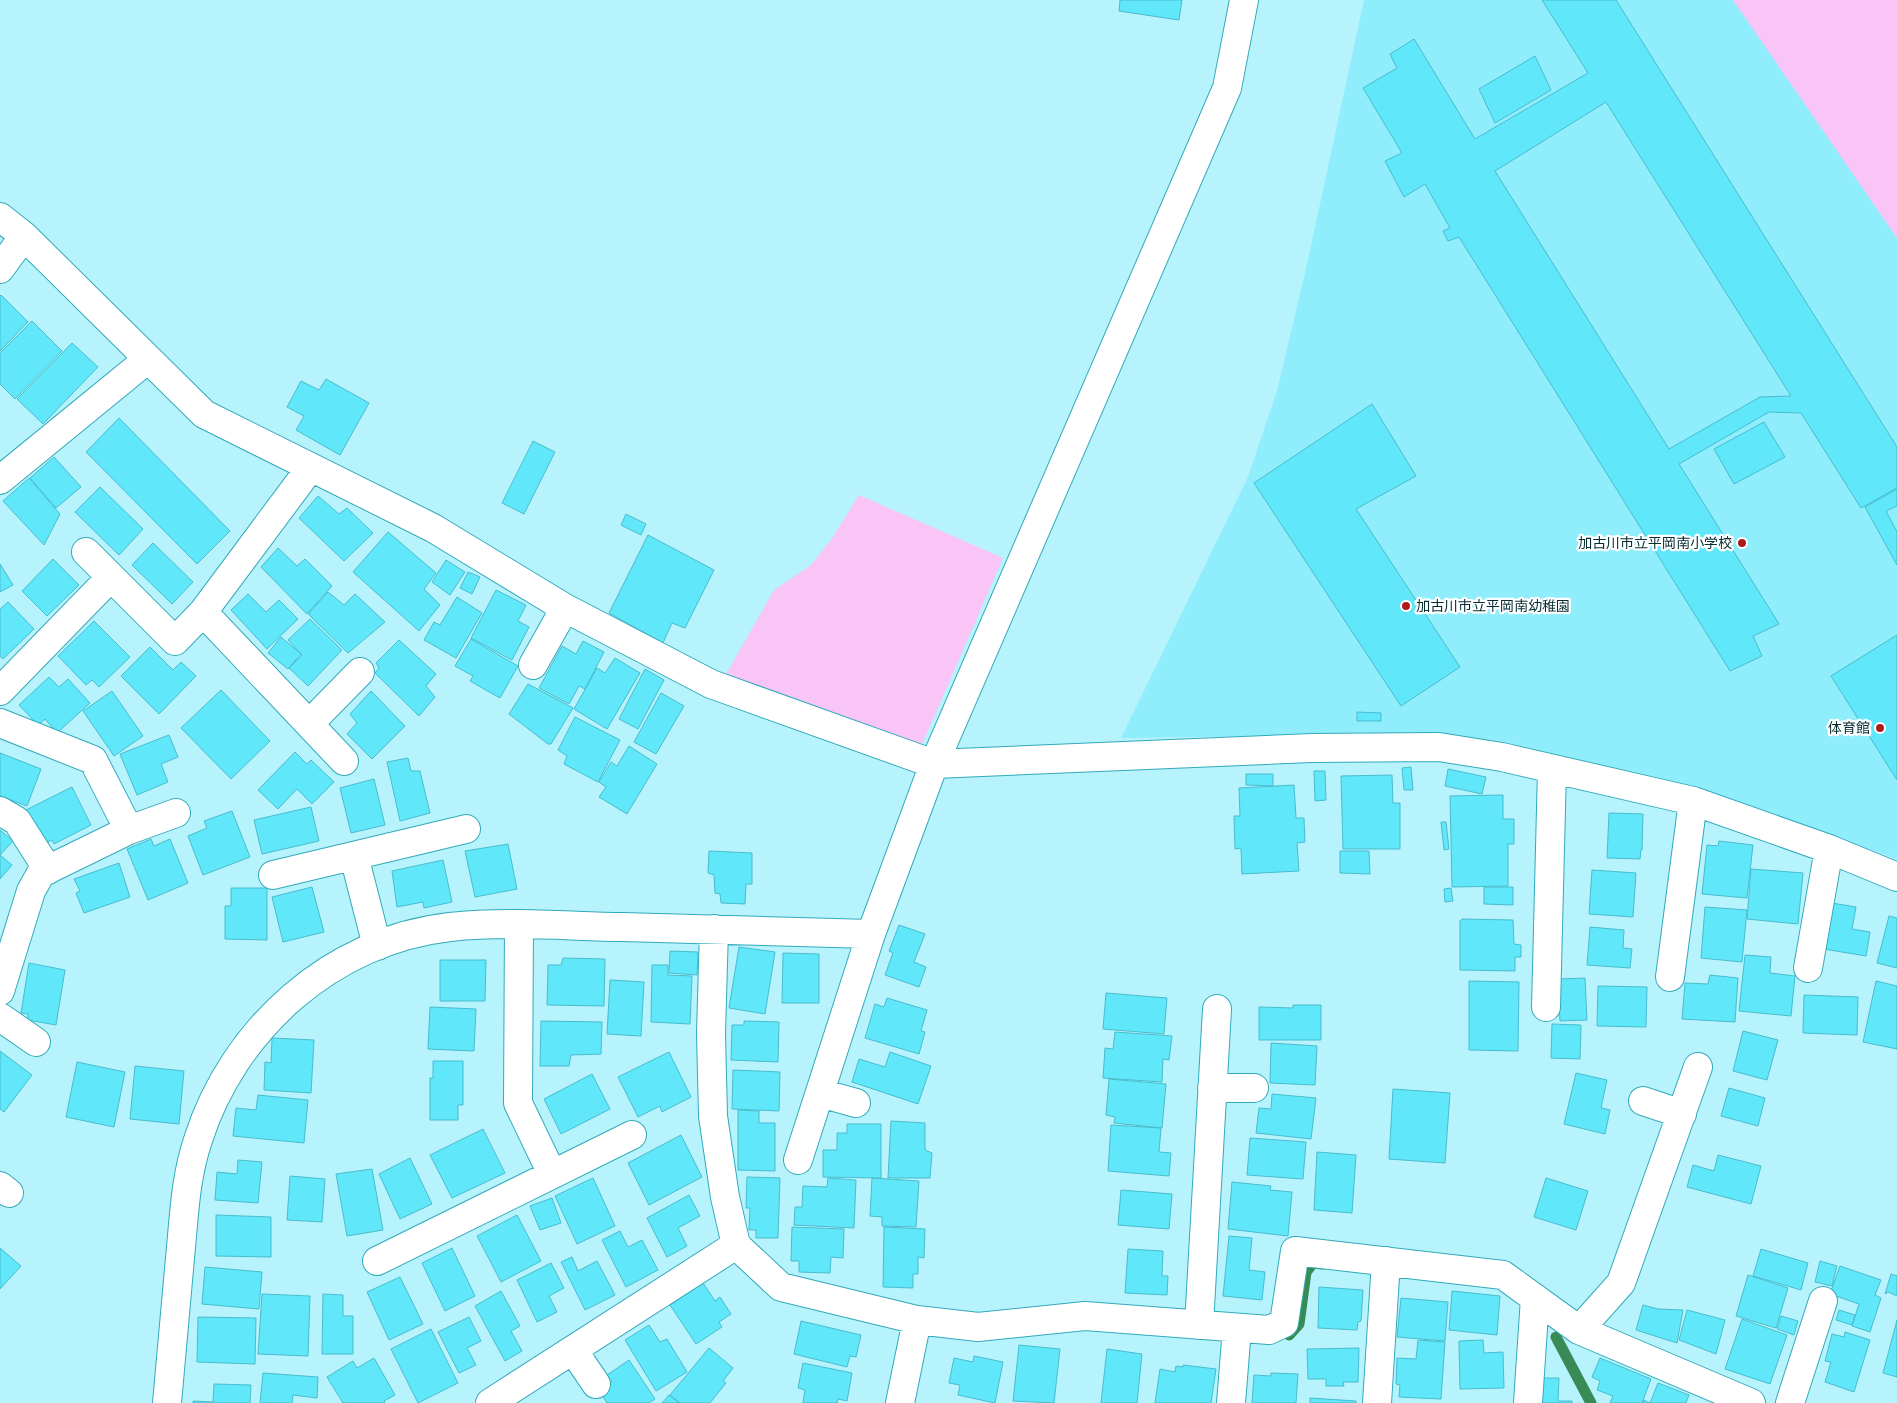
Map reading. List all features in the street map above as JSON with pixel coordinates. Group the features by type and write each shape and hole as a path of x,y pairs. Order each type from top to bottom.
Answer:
{"street":[{"path":"798,1160 871,934 934,764 1227,88 1244,0"},
{"path":"0,216 24,236 204,414 432,528 565,608 711,684 934,764 1311,748 1439,747 1502,756 1552,770 1693,801 1828,849 1897,877"},
{"path":"0,269 24,236"},
{"path":"0,480 148,358"},
{"path":"86,552 175,640 203,612 310,467"},
{"path":"0,691 112,577"},
{"path":"533,665 565,608"},
{"path":"203,612 344,761"},
{"path":"309,724 360,672"},
{"path":"0,723 93,760 129,830"},
{"path":"1546,1006 1552,770"},
{"path":"1670,977 1693,801"},
{"path":"0,811 17,821 48,870"},
{"path":"0,991 8,927 41,873 129,830 176,813"},
{"path":"273,876 466,829"},
{"path":"1808,968 1828,849"},
{"path":"354,856 377,946"},
{"path":"167,1403 187,1180 207,1113 222,1082 241,1052 263,1025 288,1000 316,979 345,960 377,946 411,935 449,927 519,924 871,934"},
{"path":"519,924 518,1103 552,1174"},
{"path":"714,929 711,1034 712,1116 725,1197 736,1245 781,1287 917,1320 978,1327 1085,1316 1269,1330 1284,1323 1295,1251 1386,1261 1502,1275 1579,1330 1750,1403"},
{"path":"1199,1325 1217,1009"},
{"path":"0,1017 36,1042"},
{"path":"1579,1330 1621,1283 1698,1067"},
{"path":"1212,1088 1254,1088"},
{"path":"820,1093 856,1103"},
{"path":"1643,1101 1682,1114"},
{"path":"377,1261 632,1135"},
{"path":"490,1403 736,1245"},
{"path":"1377,1403 1386,1261"},
{"path":"1528,1403 1535,1298"},
{"path":"1790,1403 1823,1301"},
{"path":"900,1403 917,1320"},
{"path":"1231,1403 1237,1328"},
{"path":"573,1350 596,1384"}],"shaded area":[{"name":"加古川市立平岡南小学校","path":"1364,0 1897,0 1897,859 1690,785 1500,741 1438,734 1121,738 1248,477 1277,391 1306,269"},
{"path":"1733,0 1897,0 1897,238"},
{"path":"859,495 1003,558 920,749 725,676 774,590 810,566 831,540"}],"building":[{"path":"1120,0 1182,0 1179,20 1119,11"},
{"path":"1542,0 1616,0 1897,447 1897,488 1861,508 1801,413 1769,412 1679,464 1779,624 1753,636 1762,656 1730,671 1459,237 1448,241 1443,231 1450,228 1425,184 1404,197 1385,161 1402,153 1363,88 1397,68 1390,54 1414,39 1475,139 1588,73","holes":["1606,102 1791,396 1760,397 1669,449 1495,171"]},
{"path":"1535,56 1551,90 1495,123 1479,89"},
{"path":"0,296 28,322 0,351"},
{"path":"32,321 62,351 15,399 0,384 0,353"},
{"path":"72,343 98,367 43,424 17,399"},
{"path":"326,379 369,403 340,455 296,430 304,416 287,407 301,381 319,390"},
{"path":"1372,404 1416,476 1356,509 1460,667 1401,706 1254,483"},
{"path":"119,418 230,531 197,564 86,452"},
{"path":"1764,422 1785,457 1734,484 1714,449"},
{"path":"533,441 555,452 524,514 502,503"},
{"path":"54,457 81,487 56,508 30,478"},
{"path":"29,478 60,514 44,545 3,501"},
{"path":"100,487 143,529 119,555 75,512"},
{"path":"1897,489 1897,506 1886,511 1897,532 1897,565 1865,507"},
{"path":"318,496 339,514 347,508 373,533 344,561 299,518"},
{"path":"626,514 646,524 641,535 621,525"},
{"path":"388,532 436,573 424,589 440,605 419,631 353,572"},
{"path":"648,535 714,570 685,628 672,623 663,643 609,613"},
{"path":"153,543 193,582 172,604 132,565"},
{"path":"278,548 297,566 305,559 332,586 307,614 261,567"},
{"path":"53,559 79,585 47,616 22,591"},
{"path":"446,560 465,572 450,595 432,582"},
{"path":"0,564 13,585 0,592"},
{"path":"468,572 480,577 472,594 460,588"},
{"path":"496,590 526,605 518,621 529,627 512,660 471,638"},
{"path":"328,592 344,605 355,594 385,622 348,653 309,615"},
{"path":"248,594 266,612 279,600 298,619 267,649 231,610"},
{"path":"457,597 482,613 456,658 424,640 434,622 440,625"},
{"path":"8,602 34,629 3,659 0,656 0,609"},
{"path":"310,619 342,650 308,686 289,668 302,655 288,640"},
{"path":"94,621 130,657 99,687 92,680 86,685 58,656"},
{"name":"体育館","path":"1897,635 1897,780 1831,676"},
{"path":"281,637 301,654 288,669 268,653"},
{"path":"471,639 518,666 500,698 470,681 473,676 455,666"},
{"path":"399,640 436,674 426,686 435,697 419,716 375,673 379,668 376,663"},
{"path":"583,641 604,652 585,689 579,686 569,704 539,688 562,646 576,654"},
{"path":"150,647 173,670 181,662 196,676 159,714 121,676"},
{"path":"615,658 640,673 607,729 574,709 597,668 605,673"},
{"path":"645,669 664,680 638,729 619,719"},
{"path":"49,677 59,687 68,679 90,703 57,733 45,719 38,725 19,705"},
{"path":"528,684 573,708 551,744 548,744 509,714"},
{"path":"221,690 270,741 231,779 181,728"},
{"path":"112,691 143,736 114,756 83,711"},
{"path":"371,691 405,726 372,759 347,734 357,723 350,714"},
{"path":"661,693 684,706 656,754 634,742"},
{"path":"1357,712 1381,713 1381,721 1357,721"},
{"path":"575,717 620,740 598,782 564,764 567,756 558,750"},
{"path":"169,735 178,757 161,764 168,782 137,795 120,754"},
{"path":"629,746 657,764 627,814 599,797 606,787 599,782 611,762 617,766"},
{"path":"295,752 307,764 311,760 334,782 312,804 297,789 278,809 258,790"},
{"path":"0,753 41,769 27,806 0,796"},
{"path":"408,758 411,771 420,771 430,813 400,821 387,762"},
{"path":"1411,767 1413,790 1404,790 1402,768"},
{"path":"1448,769 1486,777 1482,794 1445,786"},
{"path":"1314,771 1325,771 1326,800 1315,801"},
{"path":"1246,774 1273,774 1273,786 1246,785"},
{"path":"1392,775 1393,803 1400,803 1400,849 1343,849 1341,776"},
{"path":"374,779 385,825 351,833 340,788"},
{"path":"1294,785 1296,818 1304,818 1305,842 1297,843 1299,871 1242,874 1241,848 1235,849 1234,816 1240,816 1239,788"},
{"path":"72,787 91,825 54,844 52,840 43,844 26,810"},
{"path":"1503,795 1503,819 1514,819 1514,844 1508,844 1508,886 1452,887 1450,796"},
{"path":"311,807 319,841 262,854 254,820"},
{"path":"232,811 250,857 203,875 188,836 207,828 204,821"},
{"path":"1609,813 1643,814 1640,859 1607,858"},
{"path":"1441,822 1446,822 1449,849 1444,850"},
{"path":"0,830 13,841 0,855"},
{"path":"151,839 154,846 170,839 188,883 148,900 127,849"},
{"path":"1719,841 1753,845 1747,898 1702,894 1707,845 1718,846"},
{"path":"508,844 517,889 475,897 465,851"},
{"path":"709,851 752,853 752,884 746,884 745,904 721,903 720,894 715,893 714,875 708,873"},
{"path":"1340,851 1369,851 1370,874 1340,873"},
{"path":"0,855 12,865 0,879"},
{"path":"443,860 452,902 424,908 423,902 397,907 392,871"},
{"path":"119,863 130,897 84,913 76,893 80,891 74,879"},
{"path":"1751,869 1803,873 1798,924 1747,919"},
{"path":"1592,870 1636,873 1633,917 1589,914"},
{"path":"312,887 324,932 283,942 272,897"},
{"path":"1484,887 1513,887 1513,905 1484,904"},
{"path":"231,888 267,888 267,940 225,939 225,906 231,906"},
{"path":"1451,888 1453,901 1445,902 1444,889"},
{"path":"1826,902 1856,907 1852,929 1870,932 1866,956 1818,948"},
{"path":"1705,907 1747,910 1742,962 1701,958"},
{"path":"1889,916 1897,918 1897,968 1877,963"},
{"path":"1462,919 1513,920 1514,944 1521,945 1521,957 1515,957 1515,971 1460,970 1460,921"},
{"path":"899,925 925,934 914,962 926,967 919,987 885,975 893,953 889,951"},
{"path":"1590,927 1624,930 1623,948 1632,949 1630,968 1587,965"},
{"path":"739,947 775,952 765,1014 729,1008"},
{"path":"670,951 698,952 697,975 669,973"},
{"path":"783,953 819,954 819,1003 782,1003"},
{"path":"1745,955 1771,957 1770,973 1795,976 1791,1016 1739,1011"},
{"path":"563,958 605,959 604,1006 547,1005 548,965 561,965"},
{"path":"440,960 486,960 485,1001 440,1001"},
{"path":"29,963 65,970 56,1025 28,1020 28,1014 21,1013"},
{"path":"652,965 668,965 668,975 692,976 690,1024 651,1022"},
{"path":"1710,975 1738,978 1735,1022 1682,1019 1685,983 1708,984"},
{"path":"1585,978 1587,1020 1560,1021 1558,979"},
{"path":"610,980 644,982 641,1036 607,1034"},
{"path":"1469,981 1519,982 1518,1051 1469,1050"},
{"path":"1876,981 1897,986 1897,1049 1863,1042"},
{"path":"1598,986 1647,987 1646,1027 1597,1026"},
{"path":"1106,993 1167,998 1164,1034 1103,1029"},
{"path":"1804,995 1858,997 1857,1035 1803,1033"},
{"path":"887,998 927,1010 921,1031 925,1032 919,1054 865,1038 875,1004 884,1007"},
{"path":"1293,1005 1321,1005 1321,1040 1259,1040 1259,1007 1293,1008"},
{"path":"430,1007 476,1009 474,1051 428,1049"},
{"path":"541,1021 602,1022 601,1054 571,1055 569,1066 540,1066"},
{"path":"744,1021 779,1022 778,1062 731,1060 732,1025 744,1025"},
{"path":"1552,1024 1581,1025 1580,1059 1551,1058"},
{"path":"1743,1031 1778,1040 1767,1080 1733,1071"},
{"path":"1115,1032 1172,1036 1169,1060 1163,1059 1162,1082 1103,1078 1105,1048 1113,1049"},
{"path":"272,1038 314,1040 311,1093 264,1090 265,1062 271,1063"},
{"path":"1271,1043 1317,1046 1315,1085 1270,1083"},
{"path":"0,1051 32,1075 4,1112 0,1109"},
{"path":"669,1052 691,1097 662,1112 660,1106 638,1117 618,1077"},
{"path":"890,1052 931,1066 918,1104 852,1082 859,1059 885,1067"},
{"path":"433,1061 463,1061 463,1105 458,1105 458,1120 430,1120 430,1078 433,1078"},
{"path":"77,1062 125,1072 114,1127 66,1117"},
{"path":"135,1066 184,1071 179,1124 130,1119"},
{"path":"733,1070 780,1072 779,1111 732,1109"},
{"path":"1576,1073 1607,1080 1601,1108 1610,1110 1605,1134 1564,1124"},
{"path":"592,1074 610,1109 561,1134 544,1099"},
{"path":"1109,1079 1166,1084 1162,1128 1114,1123 1115,1117 1106,1115"},
{"path":"1729,1088 1765,1098 1758,1126 1721,1116"},
{"path":"1393,1089 1450,1093 1445,1163 1389,1159"},
{"path":"1272,1094 1316,1098 1311,1139 1256,1133 1259,1108 1271,1109"},
{"path":"258,1095 308,1100 304,1143 233,1136 236,1108 256,1110"},
{"path":"738,1110 759,1111 759,1123 775,1123 775,1171 738,1170"},
{"path":"891,1121 925,1123 925,1150 932,1153 930,1178 888,1178"},
{"path":"847,1124 881,1124 881,1178 823,1177 823,1150 837,1150 837,1133 847,1133"},
{"path":"1111,1125 1161,1128 1159,1152 1171,1153 1169,1176 1108,1171"},
{"path":"483,1129 505,1173 452,1198 430,1155"},
{"path":"681,1135 702,1177 649,1205 628,1163"},
{"path":"1250,1138 1306,1142 1303,1179 1247,1175"},
{"path":"1317,1152 1356,1155 1352,1213 1314,1210"},
{"path":"1718,1155 1761,1166 1751,1204 1687,1187 1693,1165 1714,1171"},
{"path":"410,1158 432,1204 400,1219 379,1174"},
{"path":"238,1160 262,1162 258,1203 215,1200 217,1172 237,1174"},
{"path":"372,1169 383,1230 347,1236 336,1174"},
{"path":"290,1176 325,1179 322,1222 287,1220"},
{"path":"747,1177 780,1178 778,1238 756,1238 756,1230 749,1230 750,1208 746,1208"},
{"path":"593,1178 615,1226 577,1244 555,1196"},
{"path":"828,1178 856,1180 854,1228 794,1225 795,1207 802,1207 803,1186 827,1187"},
{"path":"872,1178 919,1181 916,1227 882,1226 882,1217 870,1216"},
{"path":"1546,1178 1588,1191 1576,1230 1534,1217"},
{"path":"1232,1182 1271,1186 1270,1190 1292,1192 1288,1236 1228,1229"},
{"path":"1121,1190 1172,1194 1169,1229 1118,1225"},
{"path":"689,1195 700,1216 678,1228 687,1246 667,1257 647,1218"},
{"path":"552,1198 561,1223 540,1230 530,1206"},
{"path":"216,1215 271,1217 271,1257 216,1256"},
{"path":"517,1215 541,1261 501,1282 477,1236"},
{"path":"792,1227 844,1229 843,1258 831,1257 830,1273 799,1272 799,1261 791,1261"},
{"path":"884,1227 925,1229 924,1258 918,1257 918,1274 913,1274 913,1288 883,1287"},
{"path":"620,1231 628,1247 642,1240 658,1270 626,1287 602,1240"},
{"path":"1229,1236 1252,1238 1249,1270 1265,1272 1262,1300 1223,1296"},
{"path":"0,1248 21,1266 0,1289"},
{"path":"452,1248 475,1296 445,1311 422,1263"},
{"path":"1128,1249 1163,1251 1162,1276 1168,1276 1167,1295 1125,1293"},
{"path":"1761,1249 1808,1263 1801,1290 1753,1276"},
{"path":"572,1257 578,1271 597,1261 615,1295 585,1310 561,1262"},
{"path":"1820,1261 1837,1266 1832,1286 1815,1282"},
{"path":"551,1263 564,1288 549,1296 557,1312 537,1322 517,1280"},
{"path":"1840,1266 1881,1280 1875,1295 1881,1298 1870,1332 1852,1326 1859,1304 1830,1294"},
{"path":"205,1267 262,1272 259,1309 202,1304"},
{"path":"1891,1274 1897,1276 1897,1296 1888,1292 1885,1294"},
{"path":"1748,1275 1788,1288 1776,1328 1736,1316"},
{"path":"400,1277 423,1324 389,1340 367,1292"},
{"path":"703,1283 715,1301 720,1297 731,1314 719,1322 722,1327 696,1344 670,1305"},
{"path":"1319,1287 1363,1290 1361,1321 1358,1322 1357,1330 1318,1328"},
{"path":"501,1291 520,1326 511,1331 522,1351 505,1361 475,1306"},
{"path":"1452,1291 1500,1296 1497,1335 1449,1330"},
{"path":"262,1294 310,1296 308,1356 258,1354"},
{"path":"323,1294 343,1295 343,1316 353,1316 353,1354 322,1354"},
{"path":"1401,1298 1448,1302 1445,1341 1397,1337"},
{"path":"1643,1305 1658,1309 1683,1310 1677,1343 1636,1330"},
{"path":"1687,1310 1725,1320 1716,1354 1679,1340"},
{"path":"1839,1310 1855,1315 1852,1325 1836,1320"},
{"path":"1781,1316 1798,1321 1794,1335 1777,1329"},
{"path":"198,1317 256,1318 255,1364 197,1362"},
{"path":"469,1317 481,1341 467,1348 476,1365 459,1373 438,1332"},
{"path":"1742,1319 1787,1335 1770,1384 1725,1369"},
{"path":"1897,1320 1897,1377 1883,1373"},
{"path":"801,1321 861,1335 856,1357 850,1356 847,1367 794,1354"},
{"path":"649,1325 660,1342 667,1339 687,1372 656,1391 625,1340"},
{"path":"431,1329 458,1383 418,1403 391,1349"},
{"path":"1845,1332 1870,1340 1854,1392 1825,1382 1831,1362 1825,1361 1832,1334 1844,1337"},
{"path":"1418,1340 1445,1342 1441,1399 1399,1397 1400,1385 1396,1384 1397,1358 1416,1359"},
{"path":"1483,1340 1484,1353 1503,1352 1504,1388 1460,1389 1459,1341"},
{"path":"1019,1345 1060,1349 1054,1403 1013,1401"},
{"path":"709,1348 733,1368 723,1381 726,1383 710,1403 680,1403 670,1395"},
{"path":"1359,1348 1358,1382 1343,1382 1344,1386 1326,1386 1326,1379 1308,1379 1307,1349"},
{"path":"1107,1349 1142,1354 1137,1403 1101,1403"},
{"path":"974,1356 1003,1362 995,1403 958,1395 960,1385 949,1383 954,1358 973,1362"},
{"path":"374,1358 395,1395 384,1401 385,1403 343,1403 327,1377 353,1361 357,1368"},
{"path":"1600,1358 1651,1379 1642,1403 1610,1403 1613,1396 1597,1390 1600,1381 1592,1377"},
{"path":"629,1360 655,1399 649,1403 607,1403 599,1390 612,1382 607,1375"},
{"path":"803,1363 852,1373 847,1401 838,1399 837,1403 803,1403 805,1390 798,1388"},
{"path":"1183,1365 1216,1369 1211,1403 1155,1403 1160,1369 1175,1372 1176,1366 1183,1367"},
{"path":"263,1373 318,1377 317,1398 293,1395 292,1403 260,1403"},
{"path":"1271,1373 1298,1374 1296,1403 1252,1403 1254,1375 1271,1376"},
{"path":"1540,1378 1559,1378 1558,1401 1572,1401 1572,1403 1540,1403"},
{"path":"1658,1383 1689,1395 1686,1403 1650,1403"},
{"path":"214,1384 251,1385 250,1403 193,1403 193,1401 213,1402"},
{"path":"669,1395 679,1403 662,1403"},
{"path":"1310,1398 1356,1401 1356,1403 1310,1403"}],"waterway":[{"path":"1289,1335 1299,1324 1306,1272 1313,1263 1323,1264"},
{"path":"1556,1337 1591,1403"}],"place":[{"name":"加古川市立平岡南小学校","path":"1742,543"},
{"name":"加古川市立平岡南幼稚園","path":"1406,606"},
{"name":"体育館","path":"1880,728"}]}
